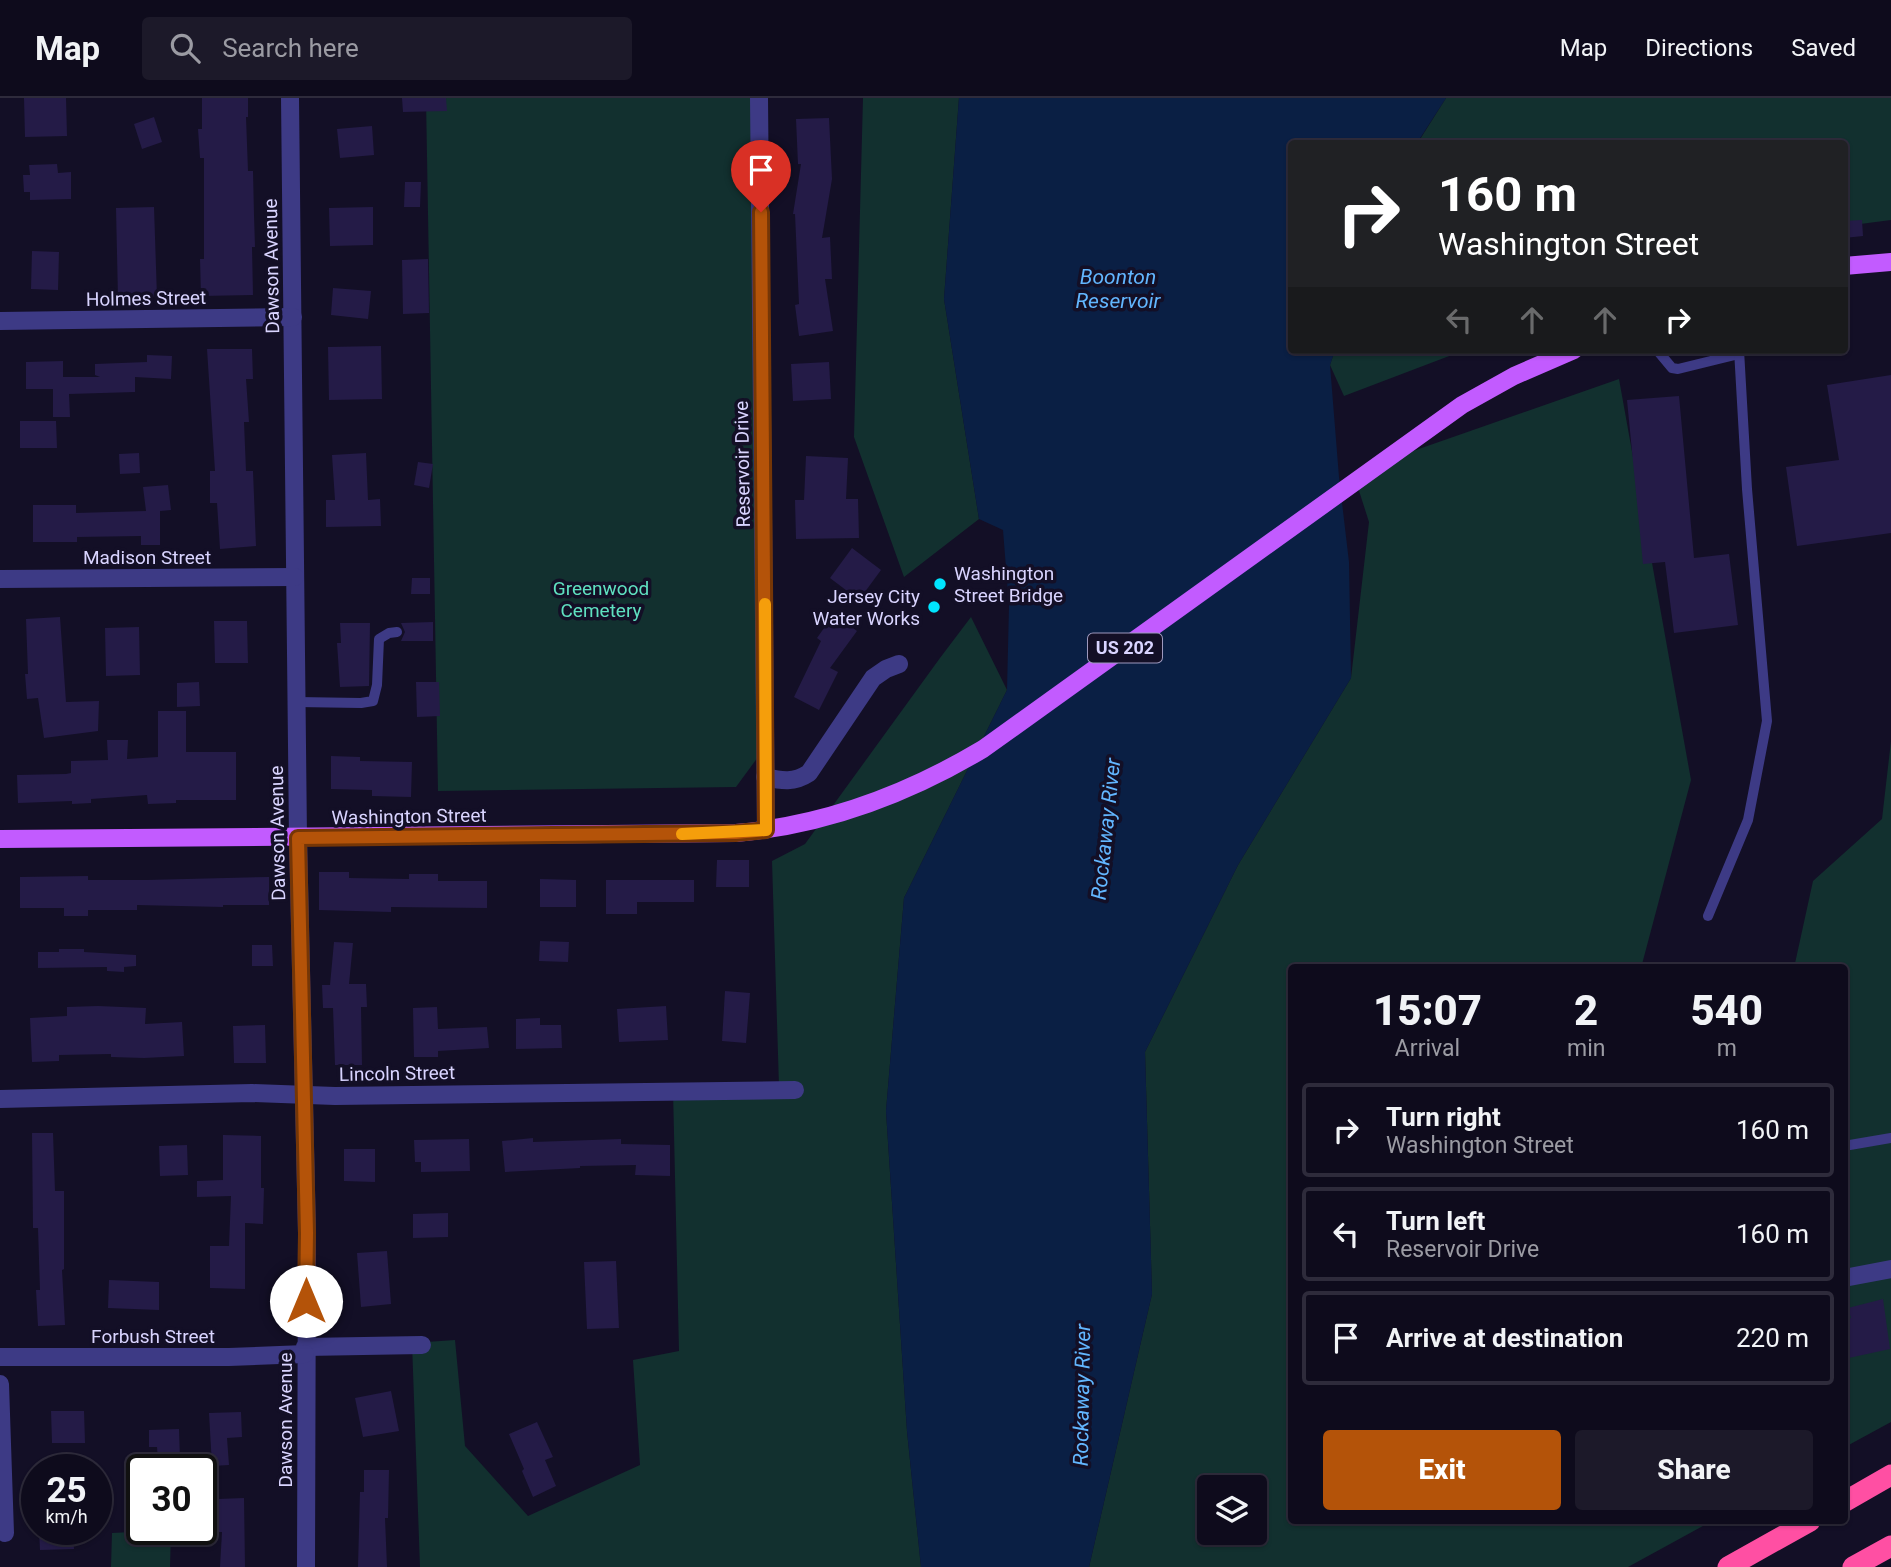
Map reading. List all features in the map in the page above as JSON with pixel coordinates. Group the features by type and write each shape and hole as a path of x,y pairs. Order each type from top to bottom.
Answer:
{"highway":[{"path":"1848,1500 1891,1475"},
{"path":"1728,1567 1805,1524"},
{"path":"1853,1567 1891,1546"}],"main road":[{"path":"1848,266 1891,262"},
{"name":"Washington Street","path":"0,839 736,833 817,821 892,796 983,749 1489,389 1565,354"}],"street":[{"name":"Dawson Avenue","path":"290,98 298,838 307,1233 306,1567"},
{"name":"Reservoir Drive","path":"759,98 766,830"},
{"name":"Holmes Street","path":"0,321 293,317"},
{"name":"Madison Street","path":"0,579 295,577"},
{"path":"765,778 798,780 808,773 873,678 899,664"},
{"name":"Lincoln Street","path":"0,1099 252,1093 303,1095 795,1090"},
{"path":"1848,1277 1891,1269"},
{"name":"Forbush Street","path":"0,1357 229,1357 305,1350 422,1345"},
{"path":"0,1384 5,1533"}],"lane":[{"path":"1660,354 1672,369 1731,354"},
{"path":"1708,916 1748,820 1767,721 1747,489 1739,354"},
{"path":"297,702 373,701 377,685 379,639 397,632"},
{"path":"1848,1145 1891,1138"}],"green space":[{"name":"Greenwood Cemetery","path":"426,98 757,98 769,742 736,787 438,791"},
{"path":"863,98 959,98 944,299 979,519 904,577 854,437"},
{"path":"1446,98 1891,98 1891,220 1848,226 1848,140 1420,140"},
{"path":"1334,354 1454,354 1344,396 1330,365"},
{"path":"1619,379 1691,780 1642,964 1288,964 1288,1524 1707,1524 1628,1567 1089,1567 1152,1294 1145,1052 1238,865 1351,678 1369,522 1353,472"},
{"path":"971,617 1007,690 904,898 886,1111 907,1431 921,1567 420,1567 412,1343 455,1340 465,1446 528,1516 640,1465 633,1360 679,1351 673,1090 779,1086 772,861 805,844"},
{"path":"1891,741 1891,1422 1848,1445 1848,964 1795,964 1813,881 1882,819"},
{"path":"126,1532 126,1545 171,1545 170,1567 111,1567 112,1533"}],"water":[{"name":"Boonton Reservoir","path":"959,98 1446,98 1419,140 1288,140 1288,354 1334,354 1330,365 1349,562 1351,678 1238,865 1145,1052 1152,1294 1089,1567 921,1567 907,1431 886,1111 904,898 1007,690 1009,606 1003,530 979,519 944,299"}],"building":[{"path":"24,98 66,98 67,136 25,137"},
{"path":"202,98 248,98 248,171 253,171 255,247 252,247 253,295 201,296 200,259 204,259 204,158 200,158 198,129 202,129"},
{"path":"402,98 446,98 447,111 403,112"},
{"path":"154,117 162,142 142,149 134,124"},
{"path":"829,118 832,179 822,238 830,237 832,279 825,279 833,331 799,336 795,305 799,304 793,214 801,164 798,164 796,119"},
{"path":"372,126 374,155 340,158 337,129"},
{"path":"57,164 58,173 71,172 71,199 30,200 30,192 24,192 23,175 30,175 29,165"},
{"path":"405,182 421,182 420,207 404,207"},
{"path":"154,207 157,297 118,298 116,208"},
{"path":"373,207 373,245 330,246 329,208"},
{"path":"1862,220 1863,236 1848,238 1848,221"},
{"path":"32,251 59,252 58,290 31,289"},
{"path":"428,259 429,313 403,314 402,260"},
{"path":"333,288 371,291 368,319 331,315"},
{"path":"381,346 382,399 329,400 328,347"},
{"path":"207,349 252,349 253,379 246,379 249,422 244,422 246,471 253,471 256,546 220,549 217,503 210,503 210,471 215,471"},
{"path":"147,355 172,356 171,379 135,377 135,392 69,394 70,417 53,417 53,389 26,389 26,362 63,361 63,377 100,377 95,375 95,364 147,362"},
{"path":"829,362 831,399 793,401 791,364"},
{"path":"1891,375 1891,533 1797,546 1786,467 1839,460 1827,385"},
{"path":"1679,396 1694,558 1729,554 1738,625 1674,633 1665,562 1643,564 1627,400"},
{"path":"20,421 56,421 57,448 20,448"},
{"path":"139,453 140,473 120,474 119,454"},
{"path":"366,453 368,500 380,499 381,526 326,527 326,500 335,500 332,455"},
{"path":"806,456 848,458 846,499 858,499 859,538 796,539 795,500 804,500"},
{"path":"418,462 433,464 429,488 414,485"},
{"path":"168,485 171,510 160,511 160,545 141,545 141,536 77,537 77,542 33,542 33,505 76,505 76,513 146,511 143,487"},
{"path":"852,548 881,570 859,600 830,578"},
{"path":"412,578 430,578 430,594 411,594"},
{"path":"834,614 857,631 830,668 838,672 819,710 794,697 821,641 817,638"},
{"path":"60,617 66,702 99,701 98,731 44,738 38,698 27,699 26,619"},
{"path":"214,621 247,621 248,663 215,663"},
{"path":"433,622 433,641 401,641 405,632 401,623"},
{"path":"340,623 370,623 369,686 340,687 337,643 341,643"},
{"path":"139,627 140,675 106,676 105,628"},
{"path":"199,682 200,706 177,707 177,683"},
{"path":"416,682 439,682 440,716 417,717"},
{"path":"158,711 186,711 186,752 236,752 236,800 176,800 176,803 148,804 147,795 91,799 91,803 18,803 17,775 66,774 71,773 71,761 108,760 107,740 128,740 127,759 158,757"},
{"path":"331,756 360,757 360,761 412,762 411,797 372,796 372,790 331,789"},
{"path":"717,860 749,860 749,887 716,887"},
{"path":"319,872 349,872 349,878 409,879 409,874 438,874 438,881 487,881 487,908 391,907 391,912 319,910"},
{"path":"88,876 88,880 269,877 269,905 137,905 137,910 88,910 88,916 64,916 64,908 20,908 20,877"},
{"path":"540,879 576,880 576,907 540,907"},
{"path":"606,880 694,880 694,902 637,902 637,914 606,914"},
{"path":"540,941 569,942 568,962 539,961"},
{"path":"334,942 353,943 349,984 366,984 367,1007 361,1007 362,1065 335,1065 333,1008 323,1008 322,985 330,985"},
{"path":"252,945 272,945 273,966 252,966"},
{"path":"59,949 136,955 136,966 124,967 124,972 107,971 107,967 38,968 38,952 59,952"},
{"path":"725,991 750,993 746,1043 722,1041"},
{"path":"666,1006 668,1040 619,1042 617,1009"},
{"path":"67,1007 146,1008 145,1024 182,1022 184,1056 144,1058 111,1057 111,1054 59,1055 59,1061 32,1062 30,1018 67,1016"},
{"path":"437,1007 438,1029 487,1027 489,1048 438,1051 438,1057 414,1057 413,1008"},
{"path":"540,1018 540,1025 561,1025 562,1048 516,1049 516,1019"},
{"path":"265,1025 266,1063 234,1063 233,1026"},
{"path":"32,1133 53,1133 55,1191 64,1191 62,1270 65,1325 38,1326 36,1290 40,1290 38,1228 33,1228"},
{"path":"223,1135 261,1136 263,1224 245,1223 245,1289 210,1288 210,1246 229,1246 231,1196 197,1197 197,1181 223,1180"},
{"path":"533,1138 533,1142 621,1139 621,1144 670,1145 670,1176 635,1175 636,1165 505,1172 502,1141"},
{"path":"469,1139 470,1171 421,1172 421,1162 415,1162 414,1140"},
{"path":"187,1145 188,1175 160,1176 159,1146"},
{"path":"344,1149 375,1149 375,1182 344,1181"},
{"path":"448,1213 448,1237 413,1238 413,1214"},
{"path":"387,1251 391,1304 361,1307 357,1253"},
{"path":"616,1261 619,1328 587,1329 584,1262"},
{"path":"109,1280 159,1282 159,1310 108,1308"},
{"path":"1883,1299 1890,1349 1848,1358 1848,1319 1851,1318 1848,1308"},
{"path":"391,1391 399,1431 363,1437 355,1398"},
{"path":"51,1411 84,1411 85,1443 52,1443"},
{"path":"241,1412 242,1437 227,1438 229,1465 217,1466 217,1454 211,1454 209,1413"},
{"path":"537,1422 553,1457 545,1460 556,1486 533,1497 509,1434"},
{"path":"179,1429 180,1454 158,1454 157,1447 149,1447 149,1430"},
{"path":"364,1470 389,1470 388,1518 385,1518 387,1567 358,1567 360,1492 364,1492"},
{"path":"244,1498 245,1567 220,1567 222,1532 218,1532 218,1499"},
{"path":"40,1545 74,1545 74,1549 40,1550"}],"slow traffic":[{"path":"682,834 766,830 765,604"}],"place":[{"name":"Washington Street Bridge","path":"940,584"},
{"name":"Jersey City Water Works","path":"934,607"}],"route":[{"path":"306,1301 307,1233 298,838 736,833 766,830 761,212"}],"water label":[{"name":"Rockaway River","path":"1106,829"},
{"name":"Rockaway River","path":"1082,1395"}]}
